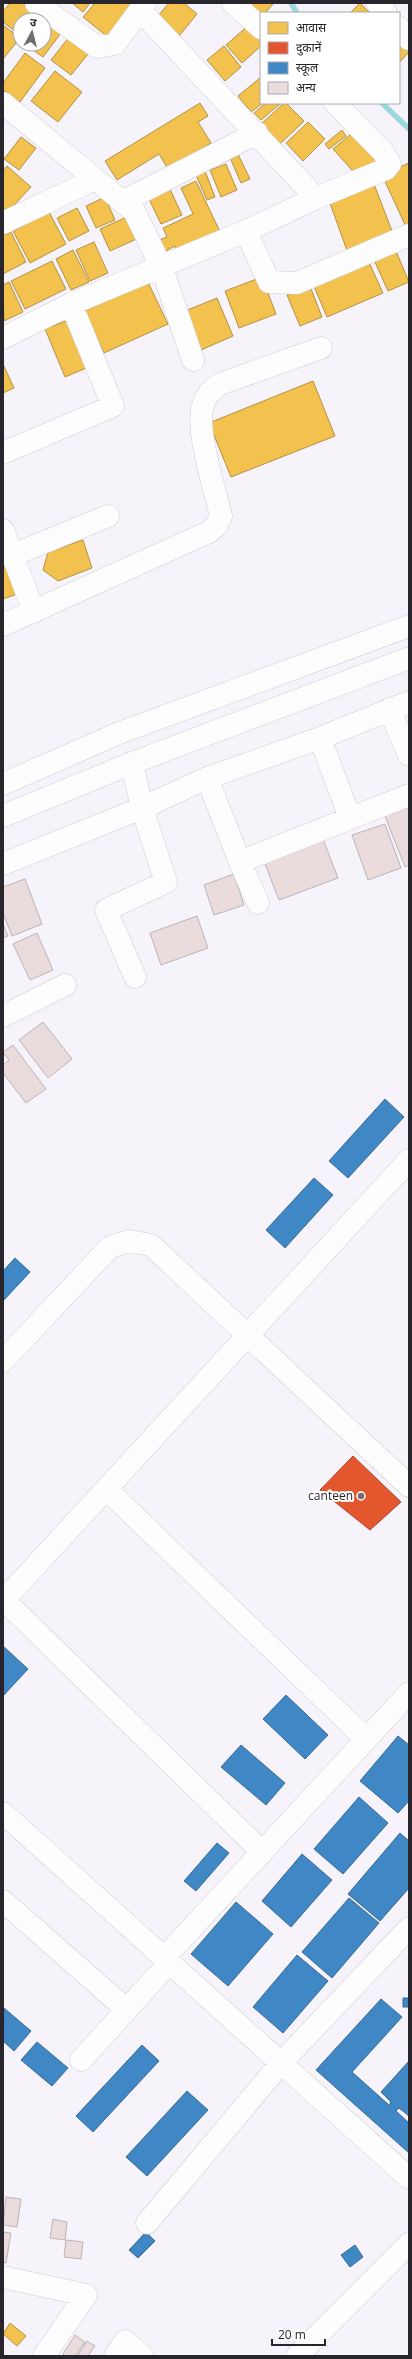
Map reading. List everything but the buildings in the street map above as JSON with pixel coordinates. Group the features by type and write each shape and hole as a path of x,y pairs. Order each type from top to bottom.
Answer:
{"street":[{"path":"233,3 260,27"},
{"path":"377,3 385,12"},
{"path":"44,5 97,47 115,44 143,6 316,198"},
{"path":"400,29 409,39"},
{"path":"3,103 122,202 134,210 162,268 193,360"},
{"path":"3,338 71,304 162,268 316,198 386,169 390,164 383,152 336,104"},
{"path":"122,202 257,133"},
{"path":"3,223 95,179"},
{"path":"246,231 269,282 297,283 409,235"},
{"path":"3,453 113,406 71,304"},
{"path":"3,625 209,532 217,525 221,516 201,427 202,406 208,393 220,384 321,348"},
{"path":"13,555 108,516"},
{"path":"3,530 34,612"},
{"path":"3,784 119,734 409,626"},
{"path":"3,816 132,763 409,658"},
{"path":"3,864 142,808 207,778 320,738 409,702"},
{"path":"389,709 409,755"},
{"path":"320,738 350,818"},
{"path":"132,763 142,808 166,882 106,910 135,977"},
{"path":"207,778 258,903"},
{"path":"240,862 409,795"},
{"path":"3,1016 65,985"},
{"path":"262,1852 4,1601 409,1160"},
{"path":"3,1361 110,1247 129,1241 151,1245 409,1486"},
{"path":"106,1489 366,1739"},
{"path":"81,2060 127,2010 167,1960 262,1852 409,1692"},
{"path":"3,1813 409,2178"},
{"path":"3,1901 127,2010"},
{"path":"147,2223 281,2063 409,1928"},
{"path":"297,2356 409,2244"},
{"path":"3,2277 86,2295 44,2356"},
{"path":"115,2356 125,2340 142,2356"}],"waterway":[{"path":"291,3 296,12"},
{"path":"383,104 409,129"}],"place":[{"name":"canteen","path":"361,1496"}]}
